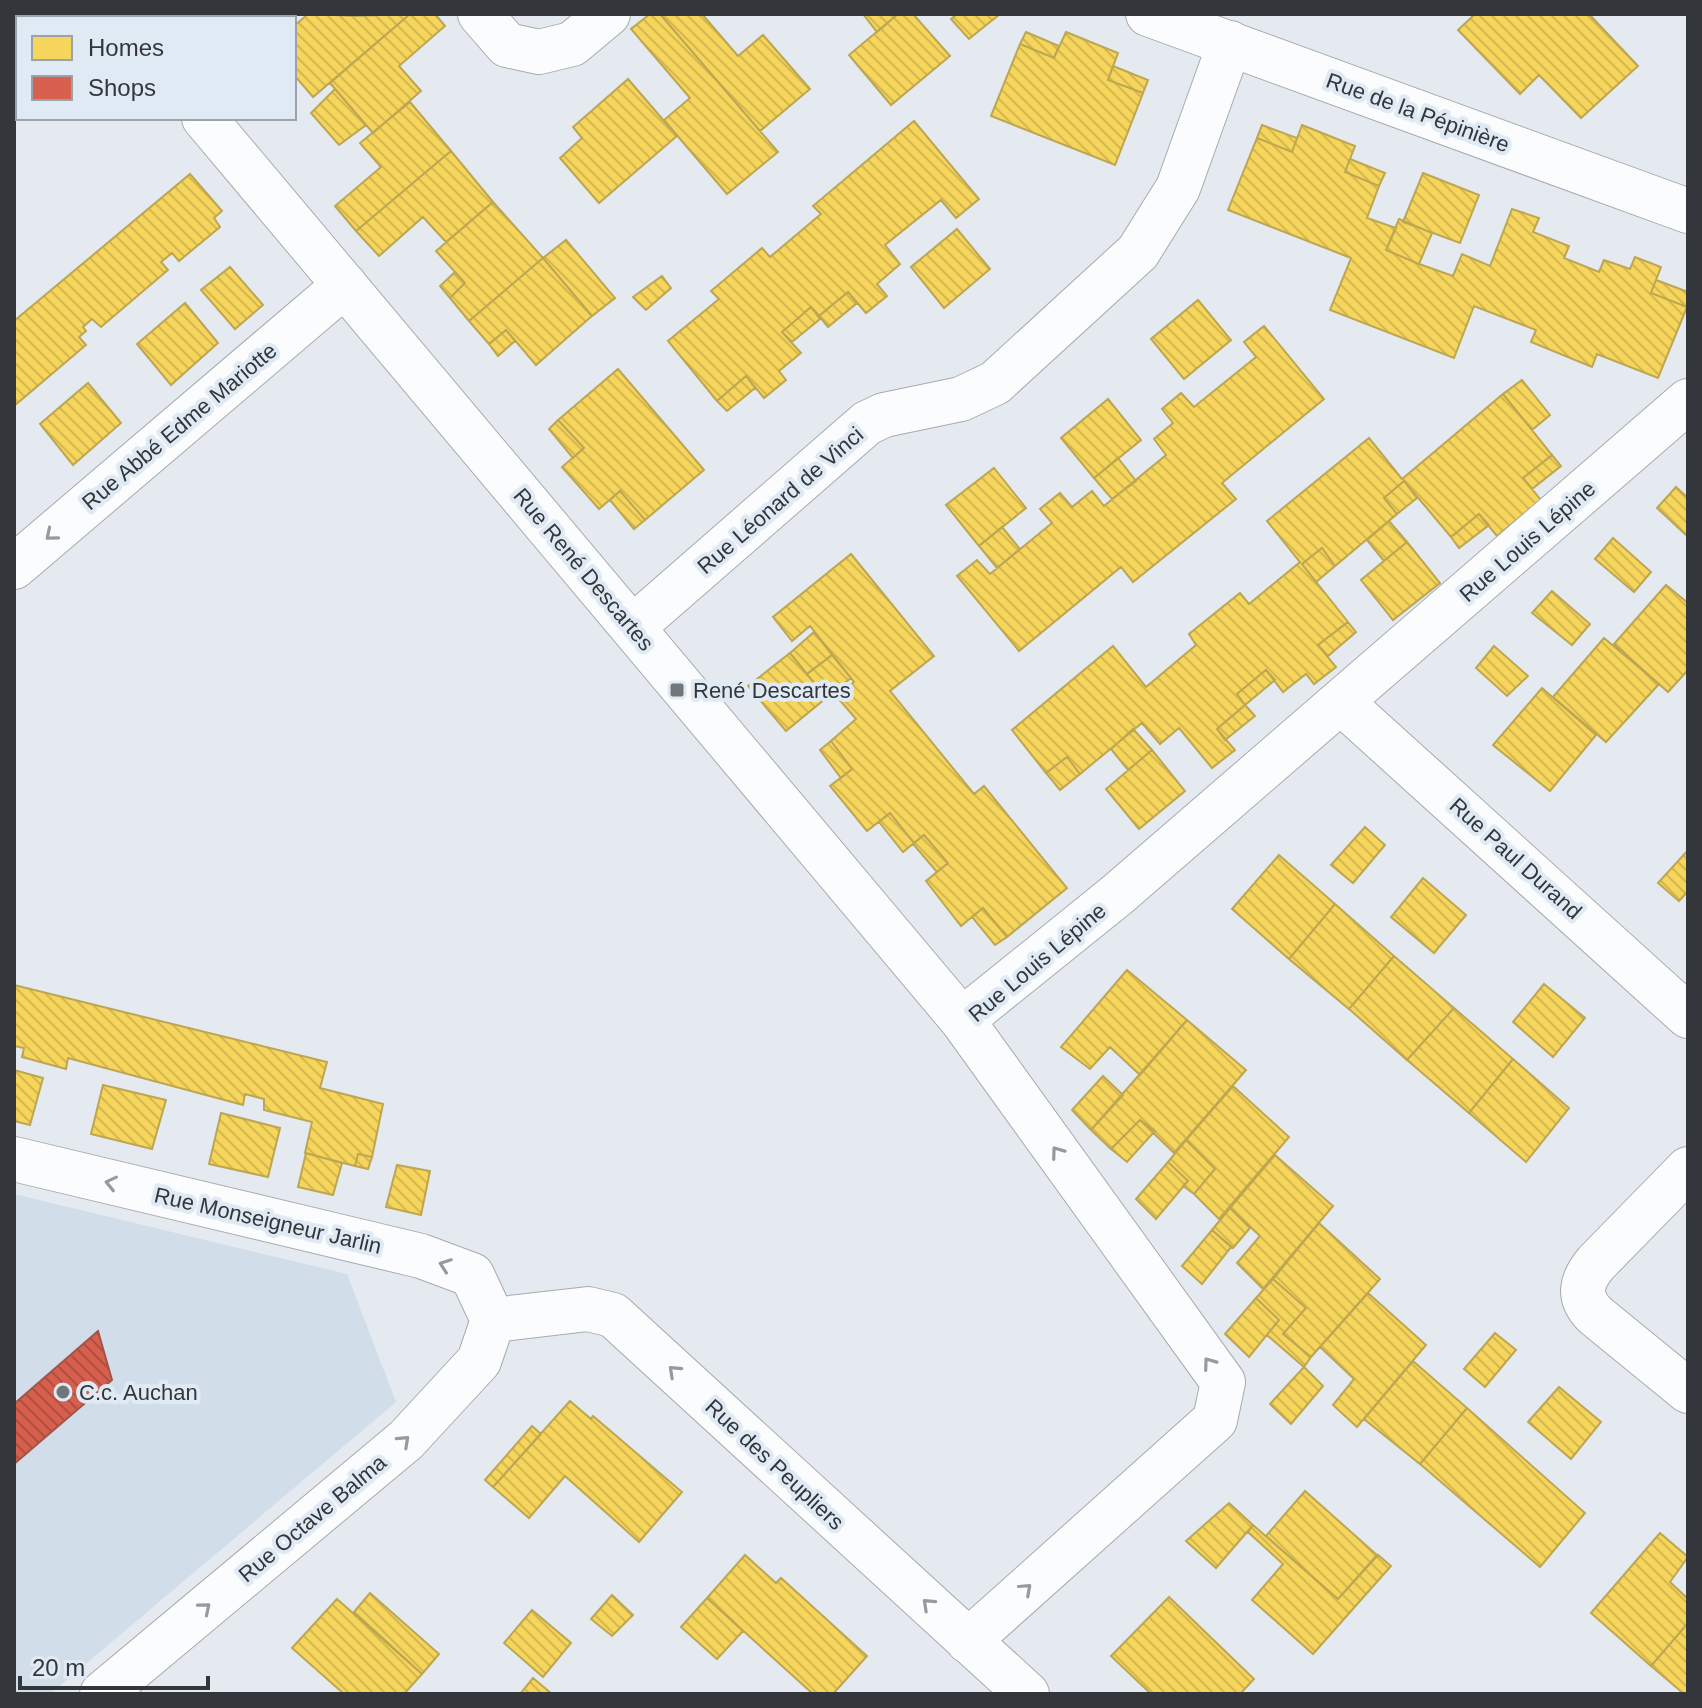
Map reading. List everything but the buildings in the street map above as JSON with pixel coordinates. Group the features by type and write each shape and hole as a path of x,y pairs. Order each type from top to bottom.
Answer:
{"street":[{"path":"480,14 507,45 539,52 572,44 608,14"},
{"name":"Rue de la Pépinière","path":"1148,14 1688,211"},
{"name":"Rue Léonard de Vinci","path":"633,627 867,423 884,415 961,399 995,383 1138,252 1178,188 1230,43"},
{"name":"Rue René Descartes","path":"206,120 962,1020"},
{"name":"Rue Abbé Edme Mariotte","path":"14,567 345,285"},
{"name":"Rue Louis Lépine","path":"968,1641 1215,1420 1223,1382 962,1020 1117,895 1688,401"},
{"name":"Rue Paul Durand","path":"1342,703 1688,1016"},
{"name":"Rue Monseigneur Jarlin","path":"14,1159 421,1256 472,1275 493,1320"},
{"path":"1688,1169 1596,1263 1585,1276 1582,1293 1585,1305 1595,1315 1688,1391"},
{"name":"Rue des Peupliers","path":"493,1320 588,1309 613,1315 1027,1694"},
{"name":"Rue Octave Balma","path":"102,1694 406,1440 479,1361 493,1320"}],"shaded area":[{"path":"14,1194 347,1274 396,1402 50,1694 14,1694"}],"place":[{"name":"René Descartes","path":"677,690"},
{"name":"C.c. Auchan","path":"63,1392"}]}
